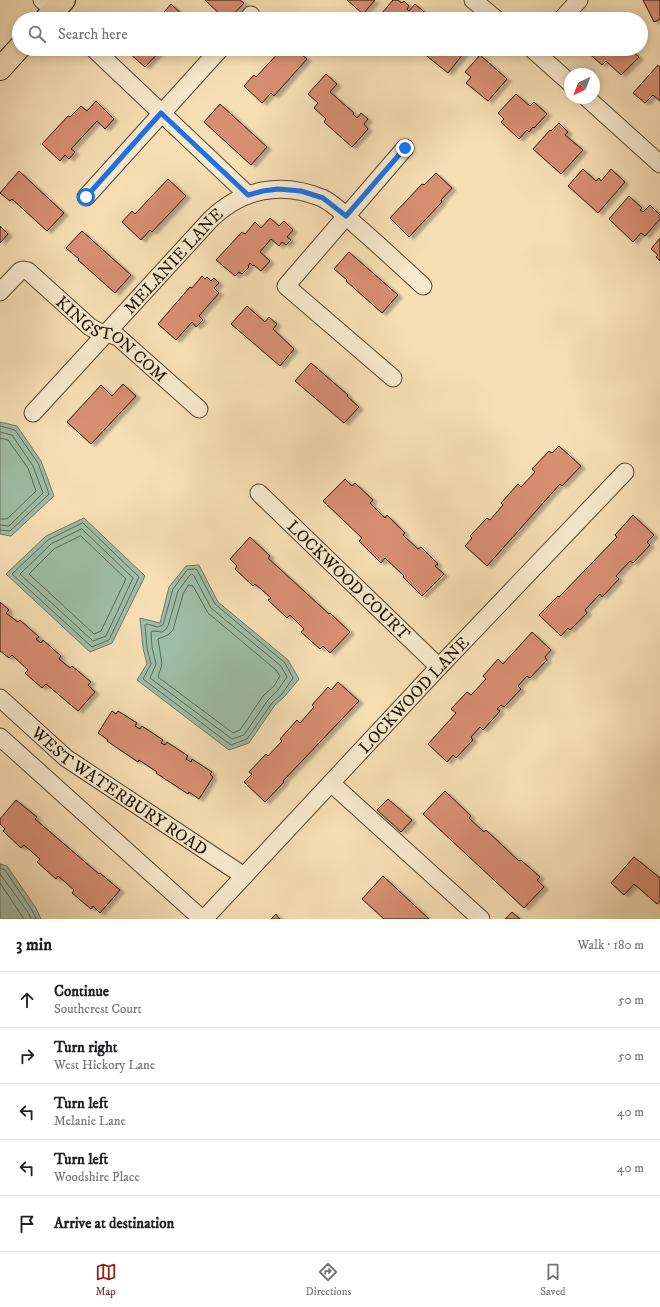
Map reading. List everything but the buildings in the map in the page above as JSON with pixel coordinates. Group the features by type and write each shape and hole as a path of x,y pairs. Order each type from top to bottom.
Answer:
{"main road":[{"path":"0,69 12,56"}],"street":[{"path":"473,0 488,12"},
{"path":"568,12 579,0"},
{"path":"101,56 248,195"},
{"path":"86,197 214,56"},
{"path":"541,56 564,77"},
{"path":"594,104 660,164"},
{"path":"394,378 286,286 405,148"},
{"name":"MELANIE LANE","path":"33,413 214,216 228,204 248,195 278,189 301,191 323,198 346,216 423,286"},
{"name":"KINGSTON COM","path":"0,292 18,272 23,270 28,271 90,327 99,332 118,337 200,409"},
{"name":"LOCKWOOD LANE","path":"203,919 439,667 625,472"},
{"name":"LOCKWOOD COURT","path":"259,493 439,667"},
{"name":"WEST WATERBURY ROAD","path":"0,698 66,758 244,876"},
{"name":"WEST WATERBURY ROAD","path":"0,737 203,919"},
{"path":"331,783 481,919"}],"water":[{"path":"0,422 17,426 41,461 54,496 11,536 0,534"},
{"path":"84,518 145,576 112,643 90,652 6,574 46,536"},
{"path":"199,565 218,602 288,660 299,679 285,696 275,705 249,743 229,750 137,680 147,664 143,648 140,618 160,623 169,587 186,566"},
{"path":"0,864 7,866 36,908 41,919 0,919"}],"route":[{"path":"86,197 161,113 248,195 255,192 278,189 301,191 323,198 346,216 405,148"}]}
